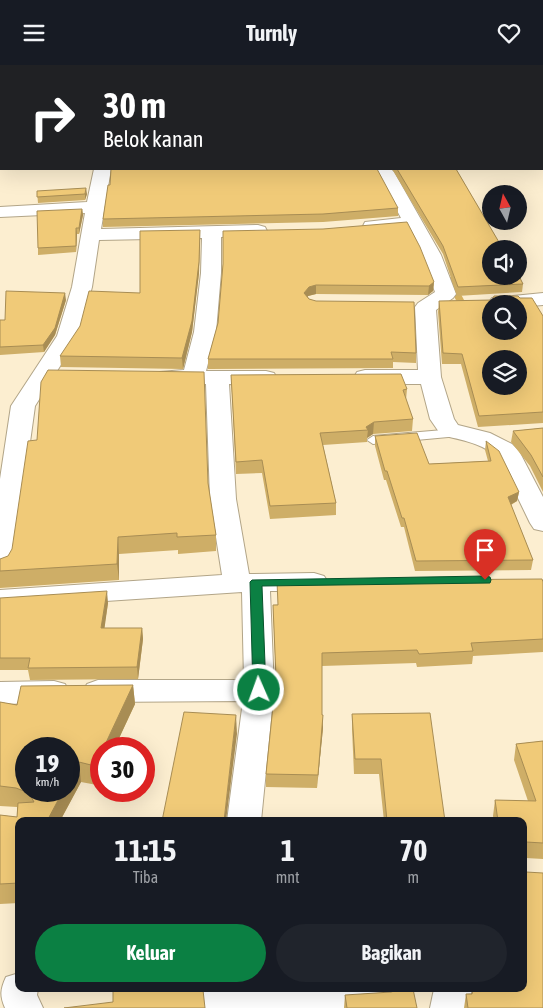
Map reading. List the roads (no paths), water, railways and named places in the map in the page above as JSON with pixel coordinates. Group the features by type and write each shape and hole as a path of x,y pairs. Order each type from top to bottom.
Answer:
{"street":[{"path":"0,565 24,406 68,336 82,287 102,170"},
{"path":"382,170 385,172 412,223 432,255 446,294 425,307 430,377 442,419 446,426 490,442 503,449 510,456 543,523"},
{"path":"0,212 96,207"},
{"path":"353,227 412,223"},
{"path":"193,377 205,332 211,273 212,231"},
{"path":"91,235 275,231"},
{"path":"527,300 543,299"},
{"path":"405,303 459,303"},
{"path":"42,376 70,376"},
{"path":"146,377 287,378"},
{"path":"346,377 430,377"},
{"path":"217,378 222,499 246,583 259,690 244,817"},
{"path":"464,434 516,433"},
{"path":"0,599 246,583 336,582"},
{"path":"0,693 259,690"},
{"path":"19,992 18,996 24,1008"},
{"path":"166,1008 354,992"},
{"path":"449,1008 453,992"}],"lane":[{"path":"373,440 464,434"}],"waterway":[{"path":"449,279 461,302 473,303"}]}
